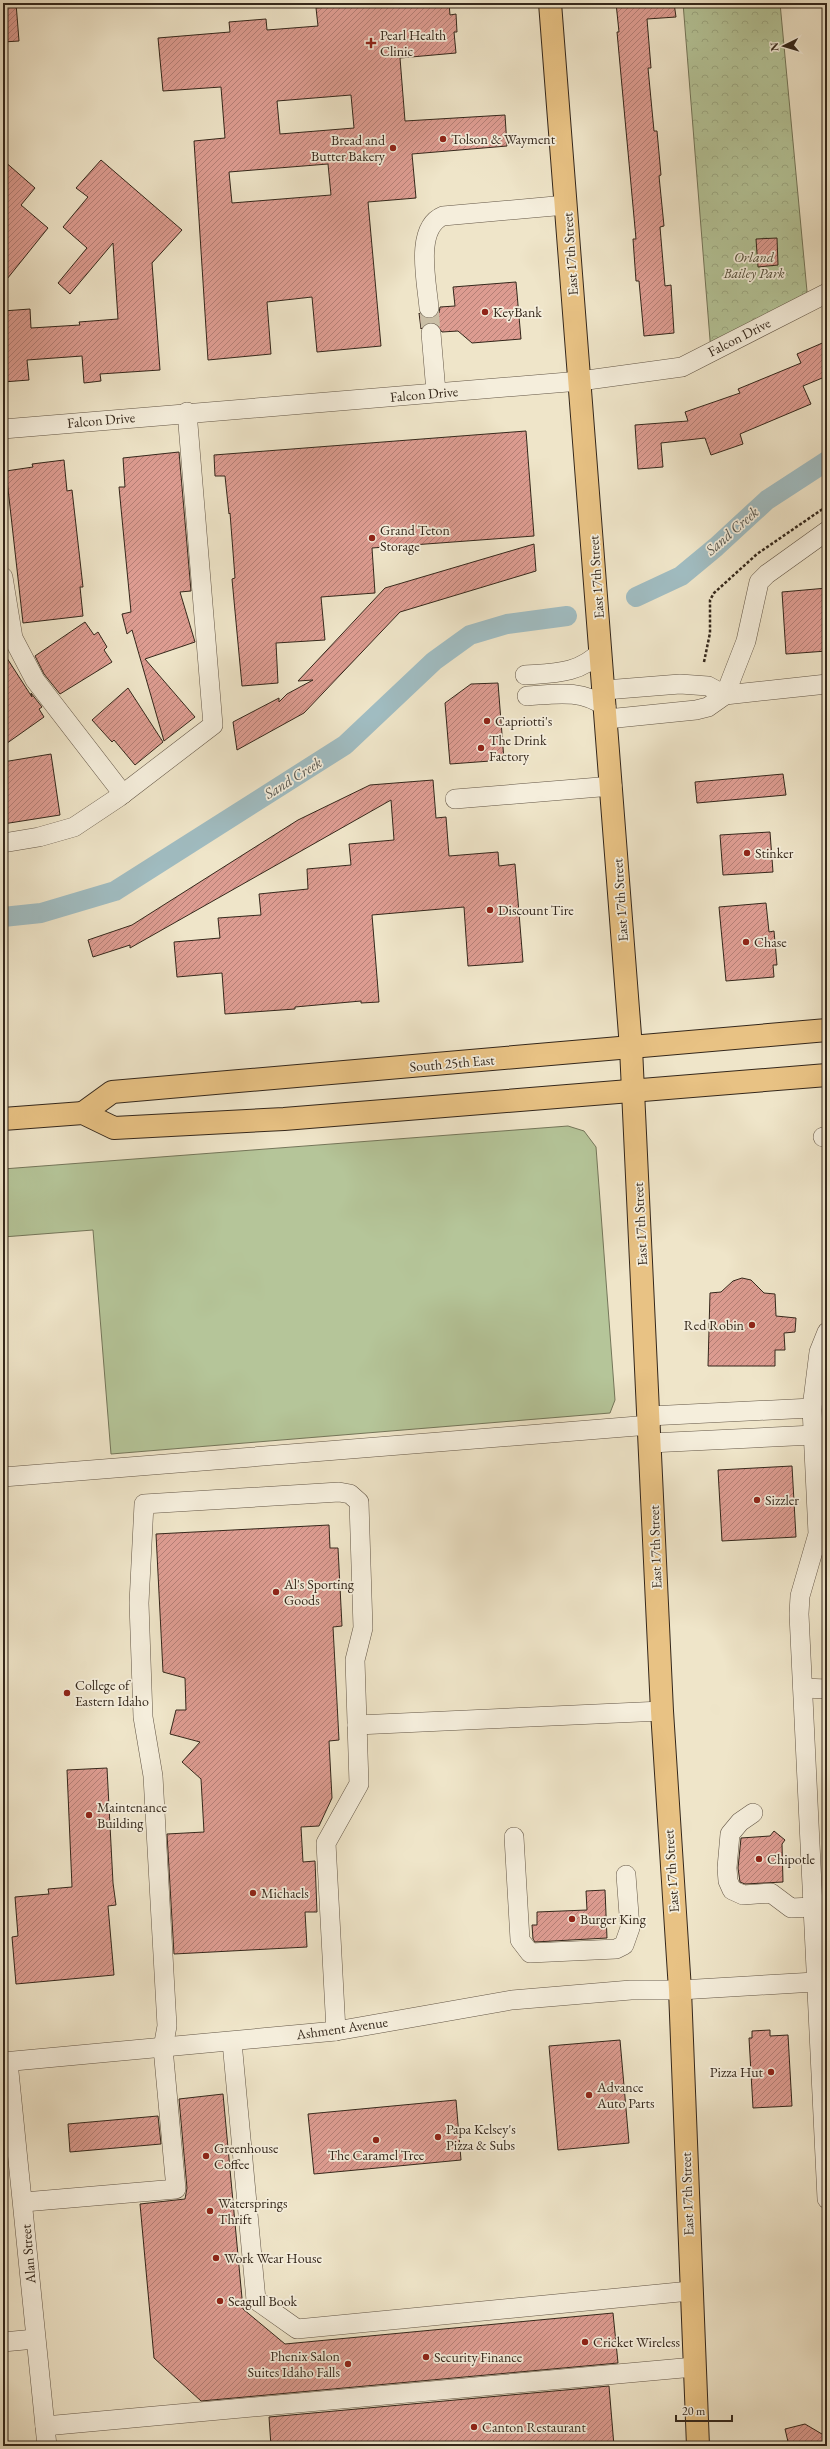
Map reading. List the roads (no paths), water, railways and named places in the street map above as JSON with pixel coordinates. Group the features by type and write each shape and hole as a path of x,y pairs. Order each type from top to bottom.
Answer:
{"main road":[{"name":"East 17th Street","path":"550,3 602,651 633,1090 650,1428 662,1711 680,1990 690,2291 698,2446"},
{"name":"South 25th East","path":"83,1113 112,1092 827,1030"},
{"path":"3,1119 83,1113 114,1128 284,1119 827,1075"}],"street":[{"path":"429,308 425,247 430,226 437,219 443,216 566,205"},
{"name":"Falcon Drive","path":"3,429 186,412 580,381 682,366 827,293"},
{"path":"431,333 436,392"},
{"path":"3,843 39,837 74,826 123,794 213,725 186,412"},
{"path":"527,696 577,694 606,705 696,710 708,707 725,694 746,641 759,582 827,532"},
{"path":"3,578 13,638 35,680 123,794"},
{"path":"525,675 572,671 592,661 602,651"},
{"path":"606,705 680,684 708,686 725,694 827,684"},
{"path":"455,799 612,786"},
{"path":"827,1332 819,1352 812,1408 818,1534 800,1596 815,1982 827,2198"},
{"path":"3,1477 650,1428 812,1408"},
{"path":"650,1428 814,1435"},
{"path":"24,2202 176,2189 162,2048 167,2026 153,1776 143,1717 139,1603 144,1504 339,1492 350,1494 359,1502 363,1628 355,1660 359,1784 326,1843 336,2031"},
{"path":"803,1688 827,1689"},
{"path":"357,1725 662,1711"},
{"path":"753,1812 740,1822 730,1834 727,1868 728,1881 732,1890 743,1895 771,1894 791,1908 813,1907"},
{"path":"514,1838 520,1940 530,1953 616,1949 624,1945 630,1928 626,1875"},
{"name":"Ashment Avenue","path":"6,2062 232,2042 336,2031 512,2000 631,1990 680,1990 815,1982"},
{"path":"232,2042 256,2300 297,2329 690,2291"},
{"name":"Alan Street","path":"6,2062 24,2202 35,2339 47,2446"},
{"path":"3,2342 35,2339"},
{"path":"45,2426 694,2367"}],"waterway":[{"name":"Sand Creek","path":"636,597 681,576 716,547 767,500 827,461"},
{"name":"Sand Creek","path":"3,917 41,913 115,891 345,745 434,661 470,635 507,624 567,616"}],"tunnel":[{"path":"429,308 431,333"}],"place":[{"name":"Pearl Health Clinic","path":"371,43"},
{"name":"Tolson & Wayment","path":"443,139"},
{"name":"Bread and Butter Bakery","path":"393,148"},
{"name":"KeyBank","path":"485,312"},
{"name":"Grand Teton Storage","path":"372,538"},
{"name":"Capriotti's","path":"487,721"},
{"name":"The Drink Factory","path":"481,748"},
{"name":"Stinker","path":"747,853"},
{"name":"Discount Tire","path":"490,910"},
{"name":"Chase","path":"746,942"},
{"name":"Red Robin","path":"752,1325"},
{"name":"Sizzler","path":"757,1500"},
{"name":"Al's Sporting Goods","path":"276,1592"},
{"name":"College of Eastern Idaho","path":"67,1693"},
{"name":"Maintenance Building","path":"89,1815"},
{"name":"Chipotle","path":"759,1859"},
{"name":"Michaels","path":"253,1893"},
{"name":"Burger King","path":"572,1919"},
{"name":"Pizza Hut","path":"771,2072"},
{"name":"Advance Auto Parts","path":"589,2095"},
{"name":"Papa Kelsey's Pizza & Subs","path":"438,2137"},
{"name":"The Caramel Tree","path":"376,2140"},
{"name":"Greenhouse Coffee","path":"206,2156"},
{"name":"Watersprings Thrift","path":"210,2211"},
{"name":"Work Wear House","path":"216,2258"},
{"name":"Seagull Book","path":"220,2301"},
{"name":"Cricket Wireless","path":"585,2342"},
{"name":"Security Finance","path":"426,2357"},
{"name":"Phenix Salon Suites Idaho Falls","path":"348,2364"},
{"name":"Canton Restaurant","path":"474,2427"}],"park label":[{"name":"Orland Bailey Park","path":"754,266"}]}
